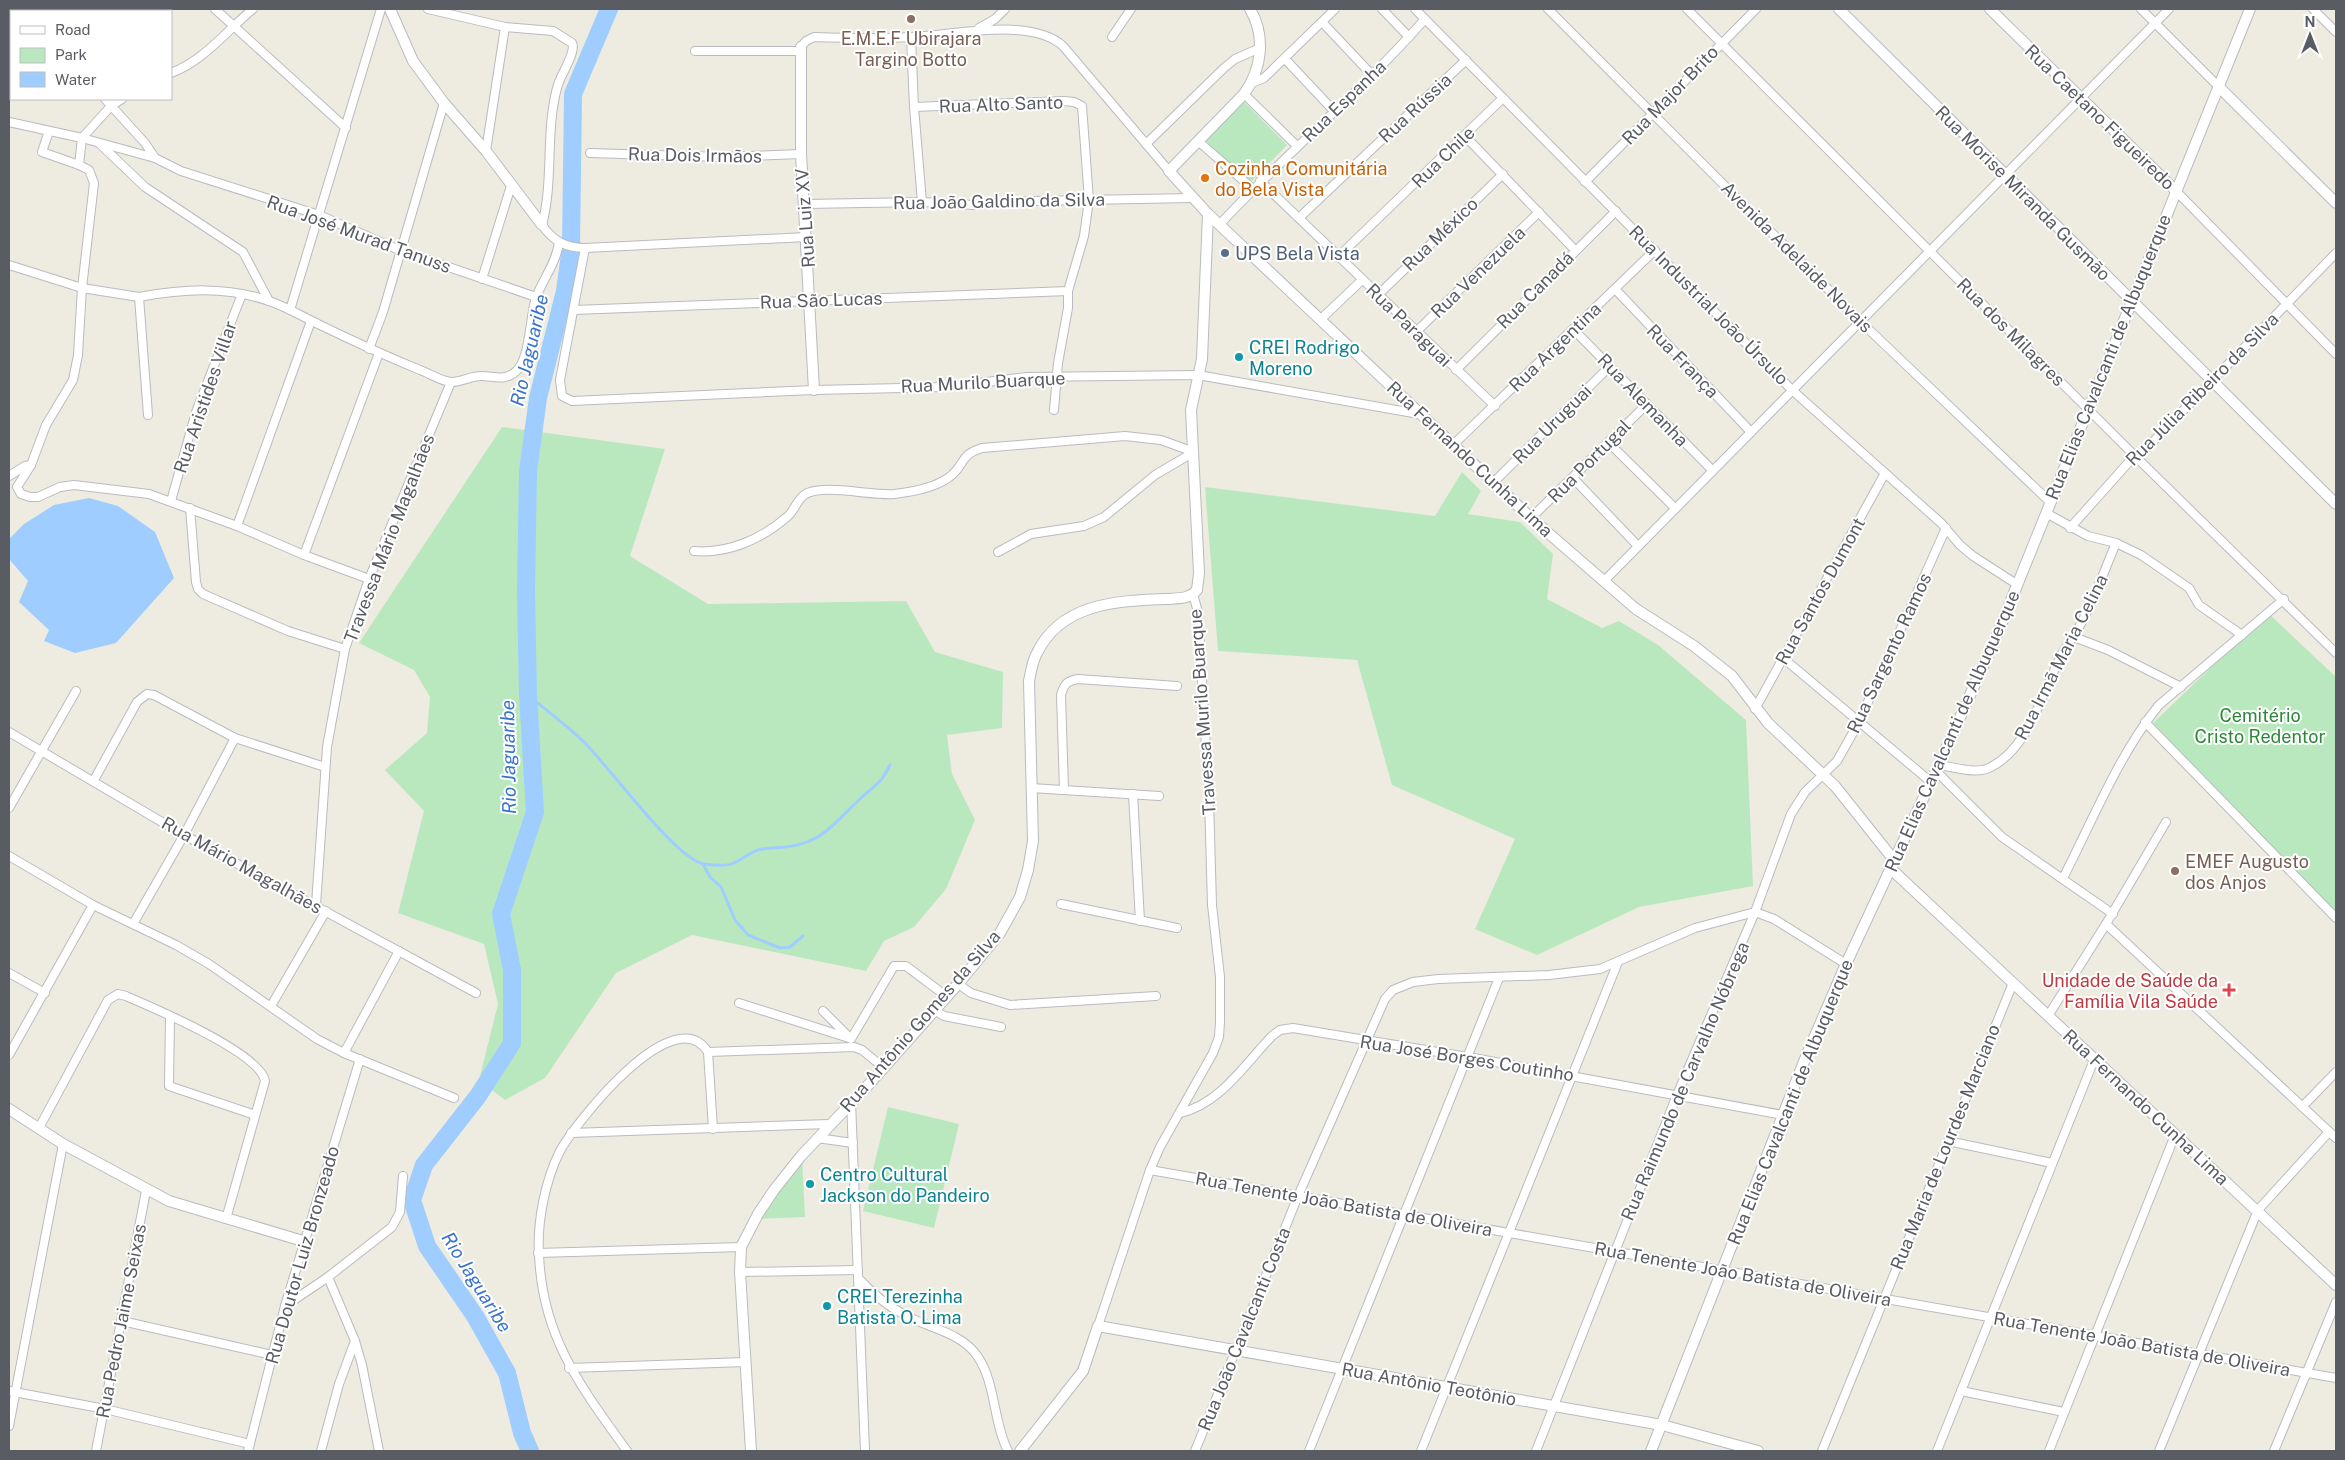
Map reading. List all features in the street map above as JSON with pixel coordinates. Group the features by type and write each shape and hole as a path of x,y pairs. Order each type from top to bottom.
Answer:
{"street":[{"path":"215,9 234,24 346,128"},
{"path":"172,72 193,62 210,50 234,24 252,9"},
{"path":"290,310 381,9"},
{"path":"391,9 413,61 444,103 486,151 542,225 562,245 582,248 806,237"},
{"path":"428,9 505,27 553,32 569,39 574,46 558,81 553,102 547,201 542,225"},
{"path":"694,51 801,49 806,40 814,37 911,37 974,30 987,25 1006,9"},
{"path":"1112,37 1131,9"},
{"path":"1169,171 1244,94 1252,83 1257,71 1260,48 1258,29 1250,9"},
{"path":"1252,83 1264,78 1334,9"},
{"path":"1382,9 1409,37"},
{"name":"Rua Industrial João Úrsulo","path":"1415,9 1792,390 1946,528 1974,556 2018,585"},
{"name":"Avenida Adelaide Novais","path":"1548,9 1861,322 2050,502"},
{"name":"Rua dos Milagres","path":"1687,9 2136,457 2336,653"},
{"name":"Rua Major Brito","path":"1585,182 1721,42 1756,9"},
{"name":"Rua Morise Miranda Gusmão","path":"1839,9 2336,504"},
{"name":"Rua Caetano Figueiredo","path":"1990,9 2176,191 2336,354"},
{"path":"2141,9 2336,203"},
{"path":"1604,581 1712,470 1861,322 1929,250 2081,100 2168,9"},
{"name":"Rua Elias Cavalcanti de Albuquerque","path":"1651,1451 1783,1115 1846,964 1938,768 2018,585 2131,300 2250,9"},
{"path":"2313,9 2336,32"},
{"name":"Rua Espanha","path":"1220,224 1260,181 1334,111 1425,19"},
{"path":"1322,22 1371,74"},
{"path":"486,151 505,27"},
{"name":"Rua Fernando Cunha Lima","path":"974,30 1044,34 1058,42 1192,198 1208,214 1531,518 1636,609 1716,662 1743,689 1768,723 1825,774 1846,798 1892,864 2012,983 2258,1210 2336,1285"},
{"path":"911,37 914,106 922,202"},
{"path":"1146,144 1224,68 1239,57 1260,48"},
{"name":"Rua Luiz XV","path":"801,49 801,154 811,300 814,390"},
{"path":"1285,59 1334,111"},
{"name":"Rua Rússia","path":"1300,217 1466,60"},
{"path":"1244,94 1297,146"},
{"name":"Rua Chile","path":"1338,257 1503,98"},
{"path":"106,100 145,143 155,158"},
{"path":"80,164 82,138 111,106 120,100"},
{"name":"Rua Alto Santo","path":"914,106 1064,101 1079,104 1083,110 1089,200"},
{"path":"369,349 383,312 399,250 444,103"},
{"name":"Rua José Murad Tanuss","path":"9,122 82,138 155,158 181,171 216,184 319,215 399,250 536,297"},
{"path":"50,131 42,152 80,164 89,170 94,183 82,288 80,339 73,380 46,425 31,465 17,487 21,494 38,497 60,487 74,486 106,491 140,492 190,508 304,555 369,579"},
{"path":"1465,136 1576,250"},
{"path":"1198,141 1253,189"},
{"path":"98,142 145,187 243,252 270,301"},
{"name":"Rua Dois Irmãos","path":"590,153 721,157 801,154"},
{"name":"Rua México","path":"1378,295 1503,174"},
{"name":"Rua Paraguai","path":"1260,181 1300,217 1338,257 1495,406"},
{"path":"482,279 511,186"},
{"name":"Rua João Galdino da Silva","path":"805,204 922,202 973,205 1192,198"},
{"path":"1054,410 1057,377 1068,308 1068,291 1084,236 1089,200"},
{"name":"Rua Canadá","path":"1456,370 1616,211"},
{"name":"Rua Venezuela","path":"1417,331 1539,212"},
{"name":"Travessa Murilo Buarque","path":"1098,1326 1150,1170 1213,1053 1219,1037 1220,977 1212,905 1210,798 1198,619 1193,594 1197,590 1200,573 1191,410 1202,359 1208,214"},
{"path":"9,265 82,288 138,297 171,291 221,290 270,301 369,349 451,382 482,376 499,379 515,373 525,353 536,297 562,245"},
{"path":"574,310 582,248"},
{"name":"Rua Argentina","path":"1454,444 1655,250"},
{"name":"Rua Júlia Ribeiro da Silva","path":"2070,528 2128,463 2145,450 2336,253"},
{"path":"1321,319 1362,280"},
{"name":"Rua França","path":"1614,289 1751,432"},
{"name":"Rua São Lucas","path":"574,310 1068,291"},
{"name":"Rua Aristides Villar","path":"171,501 196,412 242,294"},
{"path":"138,297 148,415"},
{"name":"Rua Murilo Buarque","path":"574,310 560,380 562,396 572,401 814,390 946,387 1027,377 1198,375 1419,414"},
{"path":"237,526 311,321"},
{"name":"Rua Alemanha","path":"1573,329 1712,470"},
{"path":"304,555 378,353"},
{"name":"Rua Uruguai","path":"1494,482 1610,366"},
{"name":"Travessa Mário Magalhães","path":"316,905 325,767 345,649 369,579 451,382"},
{"name":"Rua Portugal","path":"1531,518 1647,404"},
{"path":"694,551 722,550 763,534 789,515 804,495 828,488 852,492 894,494 933,486 957,470 968,453 982,448 1126,436 1161,440 1194,452"},
{"path":"1608,442 1675,508"},
{"path":"998,552 1031,534 1084,526 1104,517 1155,476 1194,452"},
{"path":"9,476 24,466 31,465"},
{"name":"Rua Santos Dumont","path":"1756,708 1885,473"},
{"path":"1573,478 1638,546"},
{"path":"190,508 196,582 198,589 203,594 288,631 345,649"},
{"path":"2046,513 2070,528 2098,540 2116,543 2142,555 2192,590 2199,605 2242,635"},
{"name":"Rua Sargento Ramos","path":"1825,774 1837,761 1859,722 1946,528"},
{"name":"Rua Irmã Maria Celina","path":"1938,768 1980,771 1990,768 2003,760 2015,747 2027,729 2061,656 2081,625 2116,543"},
{"name":"Rua Antônio Gomes da Silva","path":"751,1451 740,1272 741,1247 754,1220 774,1190 829,1124 884,1068 958,984 1000,933 1020,897 1028,870 1033,841 1029,681 1036,655 1047,638 1064,620 1080,610 1109,602 1186,598 1193,594"},
{"path":"2063,878 2145,722 2159,705 2284,600"},
{"path":"2074,637 2108,650 2180,687"},
{"path":"1783,658 1931,782"},
{"path":"1064,790 1061,694 1069,680 1178,686"},
{"path":"9,808 76,691"},
{"path":"94,780 137,702 147,694 154,694 235,738 325,767"},
{"path":"2145,722 2336,918"},
{"name":"Rua Mário Magalhães","path":"9,732 94,780 184,835 476,993"},
{"path":"133,924 184,835 235,738"},
{"path":"1938,768 1992,829 2113,914"},
{"name":"Rua Raimundo de Carvalho Nóbrega","path":"1536,1451 1677,1095 1755,912 1791,814 1801,798 1825,774"},
{"path":"1031,788 1160,796"},
{"path":"1132,794 1140,921"},
{"path":"2048,1016 2113,914 2166,822"},
{"path":"9,856 93,905 176,944 209,964 317,1039 344,1053 454,1098"},
{"path":"1061,904 1177,928"},
{"path":"9,1056 93,905"},
{"path":"271,1006 326,911"},
{"path":"1755,912 1774,919 1846,964"},
{"name":"Rua João Cavalcanti Costa","path":"1195,1451 1298,1196 1385,999 1393,990 1402,984 1438,978 1499,978 1600,969 1695,928 1755,912"},
{"path":"2106,924 2336,1138"},
{"path":"344,1053 399,951"},
{"path":"1421,1451 1618,962"},
{"path":"851,1038 894,966 906,966 946,996"},
{"path":"9,973 45,993"},
{"path":"1309,1451 1499,978"},
{"name":"Rua Maria de Lourdes Marciano","path":"1822,1451 2012,983"},
{"path":"958,984 971,992 1010,1005 1156,996"},
{"path":"39,1128 98,1017 112,996 118,994 126,996 217,1038 262,1072 265,1081 226,1219"},
{"path":"739,1003 851,1038"},
{"path":"934,1010 944,1016 1001,1027"},
{"path":"823,1011 855,1042 854,1047"},
{"path":"170,1016 169,1086 255,1115"},
{"name":"Rua José Borges Coutinho","path":"1180,1113 1196,1108 1213,1098 1280,1030 1293,1028 1367,1042 1468,1057 1783,1115"},
{"path":"627,1451 569,1368 550,1323 541,1283 538,1253 541,1215 549,1182 559,1154 571,1133 615,1081 661,1046 686,1038 694,1039 708,1052 712,1129"},
{"path":"708,1052 854,1047 870,1056 884,1068"},
{"name":"Rua Doutor Luiz Bronzeado","path":"249,1448 284,1306 360,1059"},
{"path":"1937,1451 2094,1060"},
{"path":"2302,1108 2336,1072"},
{"path":"851,1102 866,1451"},
{"path":"9,1109 63,1144 168,1202 303,1241"},
{"path":"571,1133 829,1124"},
{"path":"2159,1451 2198,1352 2258,1210 2330,1132"},
{"path":"2049,1451 2175,1135"},
{"path":"817,1138 853,1144"},
{"path":"1948,1141 2052,1163"},
{"path":"9,1426 12,1392 63,1144"},
{"name":"Rua Tenente João Batista de Oliveira","path":"1150,1170 1722,1272 2198,1352 2336,1378"},
{"path":"284,1306 328,1277 396,1222 400,1212 403,1176"},
{"name":"Rua Pedro Jaime Seixas","path":"96,1451 146,1191"},
{"path":"538,1253 741,1247"},
{"path":"740,1272 858,1274 876,1295 903,1314 951,1335 972,1348 984,1368 1001,1435 1008,1451"},
{"path":"328,1277 355,1341 368,1388 379,1451"},
{"path":"2274,1451 2336,1302"},
{"path":"122,1321 272,1355"},
{"path":"1020,1451 1084,1371 1098,1326"},
{"name":"Rua Antônio Teotônio","path":"1098,1326 1662,1425 1758,1451"},
{"path":"321,1451 338,1384 355,1341"},
{"path":"569,1368 746,1362"},
{"path":"1961,1391 2064,1412"},
{"path":"12,1392 105,1409 249,1448"}],"green space":[{"path":"1243,101 1287,145 1250,183 1205,140"},
{"path":"502,427 665,449 630,556 708,604 906,601 935,652 1003,672 1002,728 947,735 952,774 975,820 946,889 914,927 884,941 866,971 692,935 616,973 545,1078 505,1100 479,1080 498,1004 484,944 398,913 424,811 385,770 427,733 430,697 414,670 359,643"},
{"path":"1462,472 1481,491 1468,514 1520,522 1553,554 1547,599 1602,628 1619,621 1658,645 1746,720 1753,886 1639,907 1537,955 1475,929 1515,839 1392,785 1357,660 1218,651 1205,487 1435,516"},
{"name":"Cemitério Cristo Redentor","path":"2268,613 2336,677 2336,916 2153,723"},
{"path":"888,1107 959,1124 934,1228 863,1211"},
{"path":"802,1158 805,1217 757,1219"}],"water":[{"path":"89,498 118,506 155,532 174,578 116,643 75,653 44,641 49,630 19,602 28,581 9,559 9,539 24,524 54,505"}],"waterway":[{"name":"Rio Jaguaribe","path":"530,1451 522,1433 507,1373 475,1316 427,1246 412,1200 424,1165 478,1096 512,1043 512,970 501,914 535,812 528,695 526,592 528,471 538,398 565,291 571,247 573,94 609,9"},
{"path":"528,695 583,741 660,830 692,859 704,864 731,864 760,850 788,847 813,840 831,827 877,784 890,765"},
{"path":"703,864 710,877 721,887 735,920 748,935 780,948 790,947 803,936"}],"place":[{"name":"E.M.E.F Ubirajara Targino Botto","path":"911,19"},
{"name":"Cozinha Comunitária do Bela Vista","path":"1205,178"},
{"name":"UPS Bela Vista","path":"1225,253"},
{"name":"CREI Rodrigo Moreno","path":"1239,357"},
{"name":"EMEF Augusto dos Anjos","path":"2175,871"},
{"name":"Unidade de Saúde da Família Vila Saúde","path":"2229,990"},
{"name":"Centro Cultural Jackson do Pandeiro","path":"810,1184"},
{"name":"CREI Terezinha Batista O. Lima","path":"827,1306"}]}
